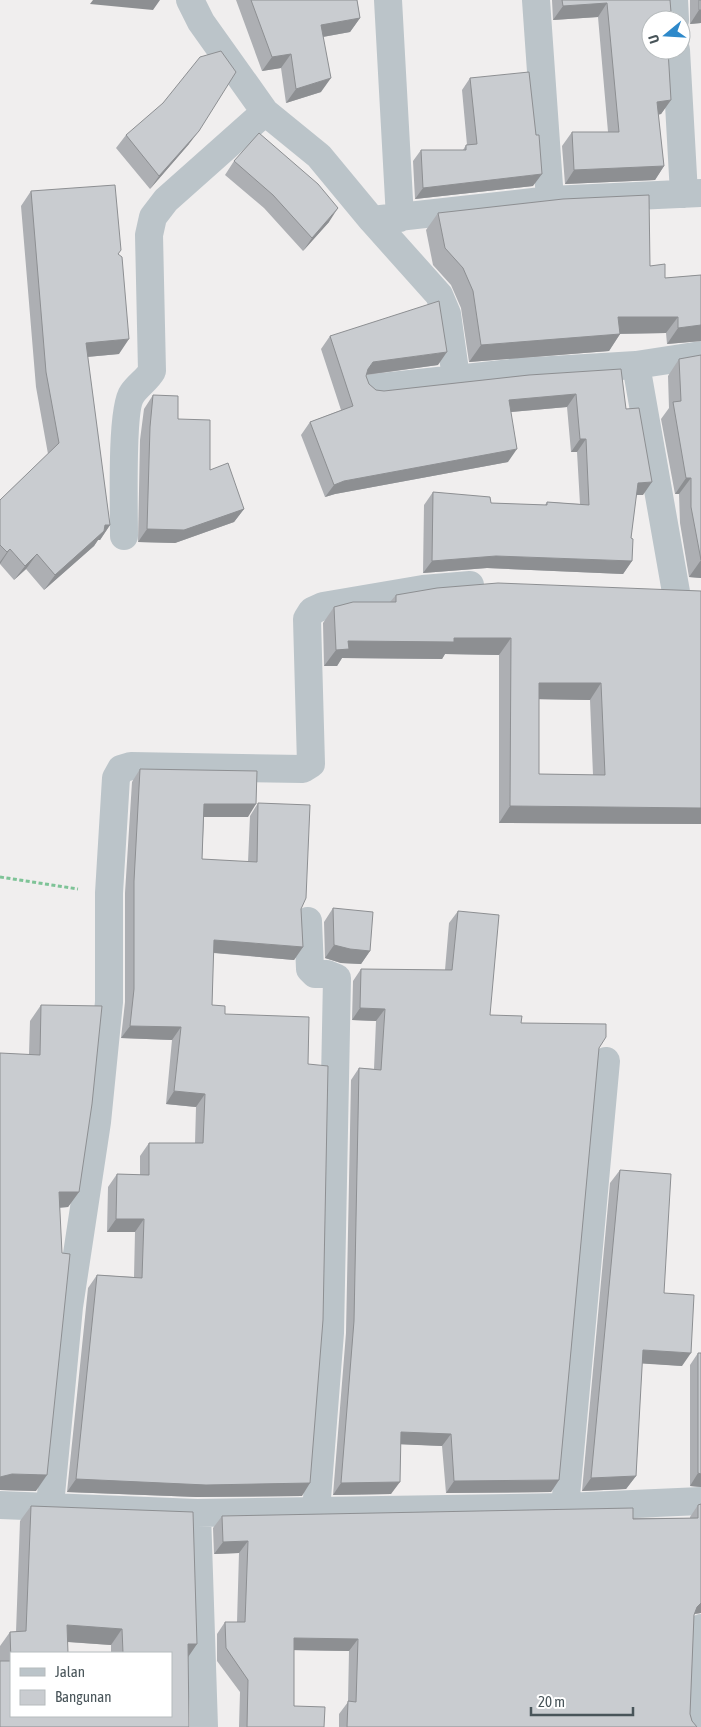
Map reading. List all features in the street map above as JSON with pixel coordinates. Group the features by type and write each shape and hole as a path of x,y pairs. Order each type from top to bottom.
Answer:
{"street":[{"path":"190,0 201,22 266,112 319,156 439,296 447,314 456,378"},
{"path":"388,0 400,218"},
{"path":"536,0 550,200"},
{"path":"372,220 550,200 692,194 677,60"},
{"path":"124,536 125,423 131,395 146,381 152,371 149,235 153,217 166,200 266,112"},
{"path":"373,388 456,378 636,365 701,355"},
{"path":"636,365 689,592 648,591"},
{"path":"50,1505 69,1307 97,1122 108,1011 109,893 116,778 121,769 131,766 303,769 311,764 307,619 312,611 323,606 357,602 423,589 495,584"},
{"path":"308,921 310,969 315,974 327,974 337,978 330,1324 316,1511"},
{"path":"565,1507 606,1061"},
{"path":"0,1505 50,1505 197,1513 565,1507 701,1501"},
{"path":"197,1513 204,1727"},
{"path":"697,1727 701,1628"}],"path":[{"path":"0,877 109,893"}],"building":[{"path":"251,0 357,0 360,18 321,25 331,78 296,89 291,54 272,57"},
{"path":"562,0 670,0 671,10 641,10 641,60 669,60 671,100 657,102 664,166 574,170 572,132 619,132 607,3 563,6"},
{"path":"699,0 701,0 701,10 699,10"},
{"path":"221,51 236,72 199,131 159,176 126,135 163,103 200,57"},
{"path":"529,72 536,135 539,135 542,174 423,188 421,150 466,150 466,145 477,144 470,78"},
{"path":"259,133 318,184 338,208 312,238 273,195 234,161"},
{"path":"115,185 121,250 118,254 122,257 129,339 86,343 110,525 105,525 104,531 55,575 37,554 25,566 10,549 7,552 0,545 0,500 59,443 46,372 31,191"},
{"path":"649,195 650,266 665,264 665,278 701,275 701,325 678,328 678,317 618,317 620,334 481,345 473,291 463,268 445,248 438,213 563,199"},
{"path":"439,301 447,352 373,362 366,376 369,384 376,390 384,391 529,375 621,369 626,409 639,408 652,482 638,483 631,538 633,539 632,561 496,556 432,561 433,492 490,497 491,503 547,505 547,502 589,505 586,439 580,439 576,394 509,400 517,449 344,481 334,485 310,422 353,406 330,336"},
{"path":"701,355 701,560 691,507 691,478 686,478 673,402 681,401 679,359"},
{"path":"153,395 178,396 178,419 210,420 210,470 228,463 244,509 184,530 147,529 150,427"},
{"path":"498,583 701,591 701,808 510,806 511,638 454,638 454,642 348,641 349,649 336,650 334,607 353,602 396,602 396,595 437,588","holes":["539,683 601,683 605,775 539,774"]},
{"path":"140,769 257,771 256,804 204,804 202,859 257,862 258,803 310,805 306,898 301,909 303,947 214,940 212,1005 225,1006 225,1014 309,1017 308,1064 328,1066 323,1320 310,1483 206,1485 76,1479 97,1275 142,1278 144,1219 116,1219 117,1174 149,1175 149,1143 203,1143 205,1094 174,1091 181,1027 130,1026 134,989 134,881"},
{"path":"333,908 373,912 370,951 334,945"},
{"path":"458,911 499,915 490,1015 522,1016 521,1023 606,1024 606,1037 599,1048 559,1480 454,1481 451,1434 401,1432 400,1482 341,1483 354,1321 359,1068 381,1070 385,1009 360,1008 361,969 452,970"},
{"path":"41,1005 102,1006 92,1104 79,1192 59,1192 62,1253 70,1254 47,1475 12,1474 0,1477 0,1053 40,1055"},
{"path":"620,1170 671,1174 664,1293 694,1295 691,1353 643,1350 636,1476 591,1478"},
{"path":"698,1353 701,1353 701,1474 698,1473"},
{"path":"701,1504 701,1603 694,1615 690,1714 692,1721 697,1727 347,1727 348,1701 356,1702 358,1639 294,1638 294,1706 325,1707 324,1727 247,1727 248,1680 226,1648 225,1622 245,1622 248,1541 223,1542 222,1516 633,1508 633,1519 698,1518 698,1505"},
{"path":"31,1506 193,1512 197,1644 188,1644 189,1727 0,1727 0,1661 10,1661 10,1717 172,1717 172,1652 123,1652 122,1629 67,1625 68,1652 11,1652 10,1632 26,1631"}]}
